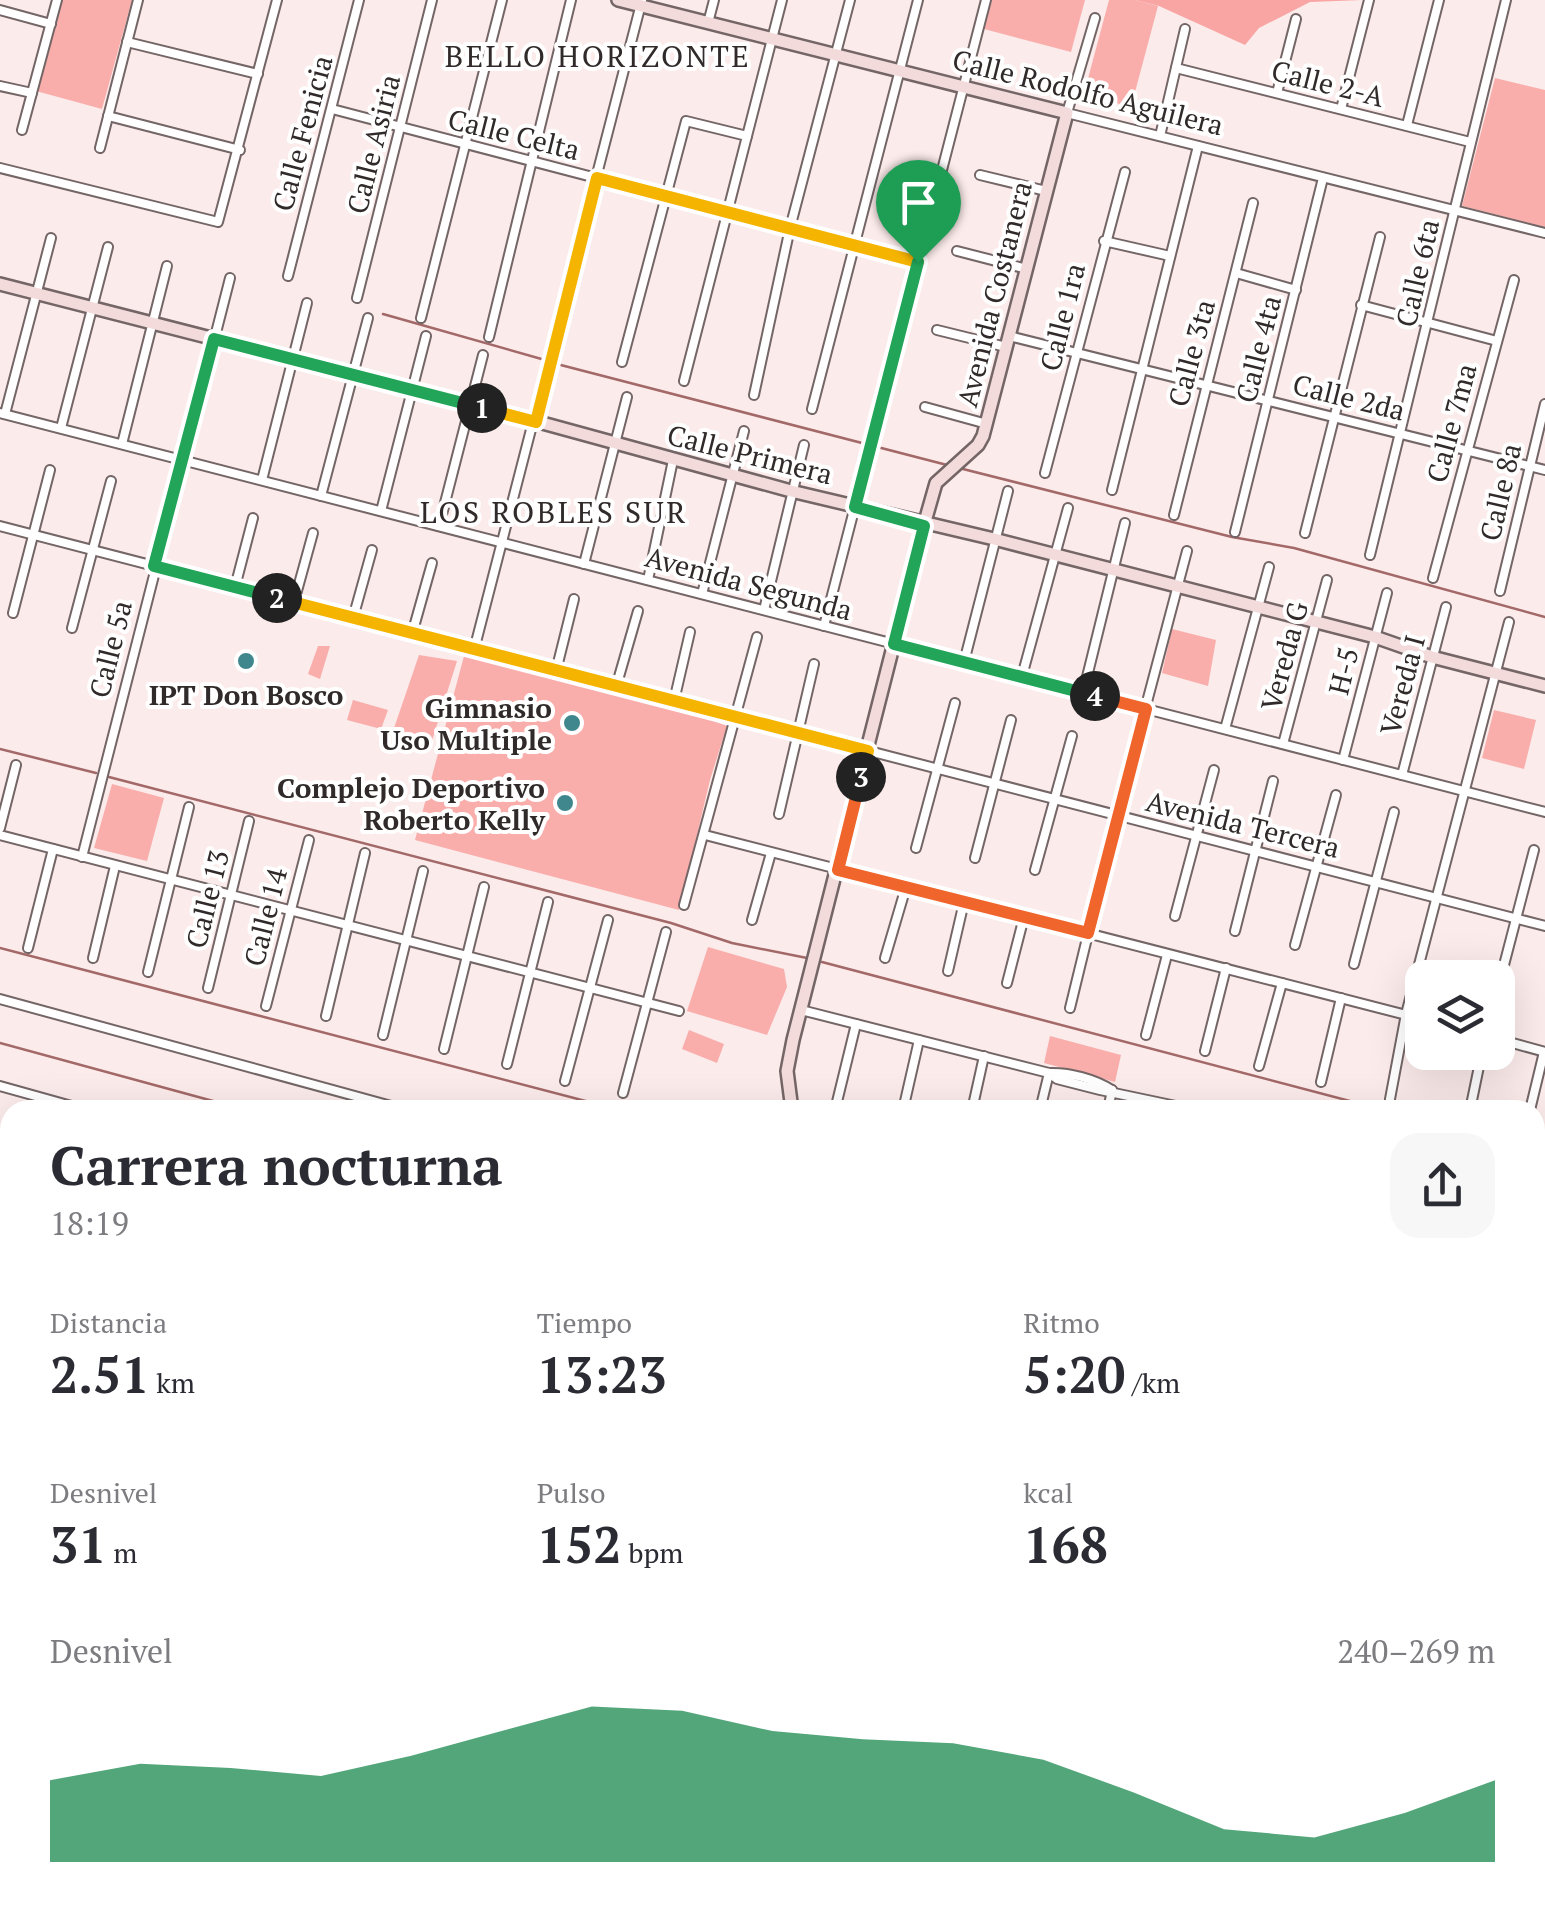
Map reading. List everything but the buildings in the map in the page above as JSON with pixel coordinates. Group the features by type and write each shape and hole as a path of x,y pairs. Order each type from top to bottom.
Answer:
{"street":[{"path":"22,130 57,0"},
{"path":"100,148 138,0"},
{"path":"0,168 218,222 240,150 276,0"},
{"name":"Calle Fenicia","path":"288,276 359,0"},
{"name":"Calle Asiria","path":"358,298 432,0"},
{"path":"421,318 502,0"},
{"path":"489,336 571,0"},
{"name":"Calle Rodolfo Aguilera","path":"618,0 1545,234"},
{"path":"708,23 714,0"},
{"path":"684,381 782,0"},
{"path":"754,395 790,228 850,0"},
{"path":"812,409 918,0"},
{"path":"824,626 986,0"},
{"path":"1341,109 1369,0"},
{"path":"1407,125 1439,0"},
{"name":"Calle 6ta","path":"1370,555 1506,0"},
{"path":"474,650 536,422 641,3"},
{"path":"0,10 51,24"},
{"path":"1067,113 1095,18"},
{"path":"1278,93 1296,19"},
{"path":"1160,136 1185,28"},
{"path":"127,42 258,74"},
{"name":"Calle 2-A","path":"1176,68 1470,142"},
{"path":"0,86 32,93"},
{"name":"Calle Celta","path":"332,109 918,262"},
{"name":"Avenida Costanera","path":"790,1100 786,1071 800,1010 936,483 978,445 987,424 1067,113"},
{"path":"108,116 240,150"},
{"path":"622,362 686,120 747,136"},
{"path":"1112,490 1198,146"},
{"name":"Calle 1ra","path":"1046,473 1124,172"},
{"path":"980,175 1046,191"},
{"name":"Calle 4ta","path":"1235,532 1324,178"},
{"name":"Calle 3ta","path":"1174,514 1254,203"},
{"path":"1305,533 1380,236"},
{"path":"2,413 50,238"},
{"path":"1104,241 1170,256"},
{"path":"61,428 108,247"},
{"path":"957,251 1027,269"},
{"path":"122,444 167,266"},
{"path":"1236,273 1296,290"},
{"name":"Calle 5a","path":"82,857 230,278"},
{"name":"Calle 7ma","path":"1433,578 1514,280"},
{"name":"Calle Primera","path":"0,284 470,404 791,492 1317,622 1545,686"},
{"path":"262,480 308,303"},
{"path":"1361,305 1497,340"},
{"path":"321,496 368,318"},
{"name":"Calle 2da","path":"937,330 1076,352 1545,470"},
{"path":"381,511 426,336"},
{"path":"439,526 483,355"},
{"path":"584,564 627,396"},
{"name":"Calle 8a","path":"1500,591 1545,404"},
{"path":"925,407 987,424"},
{"name":"Avenida Segunda","path":"2,413 1544,809"},
{"path":"702,594 744,431"},
{"path":"764,610 804,445"},
{"path":"648,580 673,460"},
{"path":"12,612 50,470"},
{"path":"72,628 111,481"},
{"path":"964,662 1008,491"},
{"path":"1022,676 1068,508"},
{"path":"235,587 253,518"},
{"path":"1083,692 1125,523"},
{"name":"Avenida Tercera","path":"0,526 1545,926"},
{"path":"294,602 313,533"},
{"path":"354,618 372,550"},
{"path":"1070,1008 1116,815 1187,551"},
{"path":"412,634 432,564"},
{"path":"1226,730 1269,567"},
{"name":"Vereda G","path":"1283,744 1327,580"},
{"name":"H-5","path":"1343,760 1387,593"},
{"path":"556,671 574,599"},
{"name":"Vereda I","path":"1402,775 1446,607"},
{"path":"616,686 638,610"},
{"path":"1421,960 1509,622"},
{"path":"674,701 690,632"},
{"path":"684,906 757,637"},
{"path":"779,814 814,664"},
{"path":"916,848 955,703"},
{"path":"975,858 1012,720"},
{"path":"1036,870 1072,736"},
{"path":"16,765 0,832 116,866 679,1011"},
{"path":"1176,916 1214,770"},
{"path":"1235,931 1274,781"},
{"path":"1295,945 1336,795"},
{"path":"148,972 190,807"},
{"path":"1354,964 1394,812"},
{"name":"Calle 13","path":"208,988 249,822"},
{"path":"705,835 1405,1014"},
{"name":"Calle 14","path":"266,1006 309,840"},
{"path":"28,948 53,849"},
{"path":"1505,960 1534,850"},
{"path":"326,1016 366,853"},
{"path":"752,920 772,853"},
{"path":"93,958 116,866"},
{"path":"383,1035 423,872"},
{"path":"885,958 906,887"},
{"path":"444,1049 484,888"},
{"path":"507,1064 548,902"},
{"path":"948,971 964,902"},
{"path":"1007,982 1024,917"},
{"path":"565,1081 608,920"},
{"path":"623,1093 666,932"},
{"path":"1146,1035 1167,954"},
{"path":"1205,1051 1226,968"},
{"path":"1260,1066 1282,982"},
{"path":"0,998 370,1100"},
{"path":"1321,1082 1342,998"},
{"path":"800,1010 1049,1073 1061,1072 1146,1100"},
{"path":"1390,1099 1405,1019"},
{"path":"837,1100 856,1024"},
{"path":"905,1100 919,1040"},
{"path":"1515,1044 1544,1052 1532,1100"},
{"path":"974,1100 984,1056"},
{"path":"1472,1100 1478,1070"},
{"path":"1042,1100 1049,1073"},
{"path":"0,1086 52,1100"},
{"path":"1110,1100 1112,1090"}],"shaded area":[{"path":"60,0 132,0 102,109 36,91"},
{"path":"992,0 1085,0 1071,52 984,29"},
{"path":"1109,0 1135,0 1158,6 1131,107 1098,98 1086,86"},
{"path":"1135,0 1362,0 1310,2 1259,28 1245,45 1159,6"},
{"path":"1495,78 1545,90 1545,227 1462,206"},
{"path":"1172,629 1216,640 1208,686 1162,673"},
{"path":"318,646 330,646 320,679 308,674"},
{"path":"419,655 457,661 430,747 392,734"},
{"name":"Complejo Deportivo Roberto Kelly","path":"464,656 633,691 727,726 679,910 415,840"},
{"path":"353,700 388,710 381,729 347,720"},
{"path":"1494,710 1536,720 1524,769 1482,758"},
{"path":"112,784 164,798 147,861 94,848"},
{"path":"708,947 784,969 787,987 767,1035 687,1011"},
{"path":"689,1030 724,1044 717,1063 682,1049"},
{"path":"1050,1036 1121,1055 1115,1082 1044,1063"}],"waterway":[{"path":"383,314 545,360"},
{"path":"553,363 947,465"},
{"path":"959,468 1232,537 1294,548 1545,617"},
{"path":"0,749 96,773"},
{"path":"109,777 671,923 732,943 807,958"},
{"path":"0,948 582,1100"},
{"path":"822,962 1346,1100"},
{"path":"0,1043 209,1100"}],"place":[{"name":"IPT Don Bosco","path":"246,661"},
{"name":"Gimnasio Uso Multiple","path":"572,723"},
{"name":"Complejo Deportivo Roberto Kelly","path":"565,803"}],"district":[{"name":"BELLO HORIZONTE","path":"598,56"},
{"name":"LOS ROBLES SUR","path":"554,512"}],"route":[{"path":"597,178 918,262 855,507 924,526 894,644 1146,709 1088,933 838,870 868,751 154,566 214,339 536,422 597,178"}]}
